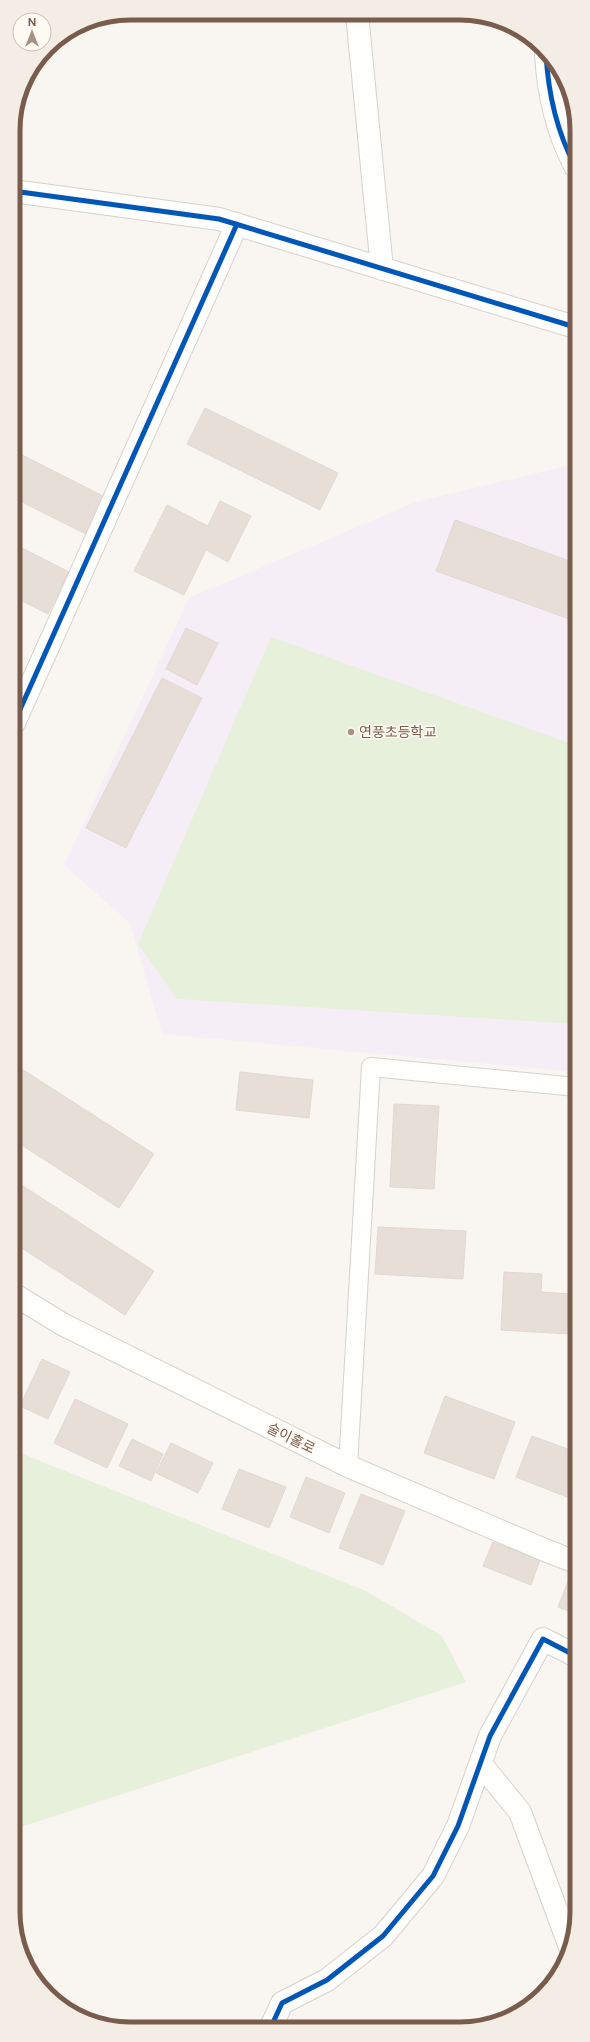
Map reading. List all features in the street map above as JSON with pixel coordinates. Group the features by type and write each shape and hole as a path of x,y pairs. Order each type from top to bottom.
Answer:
{"street":[{"path":"359,20 382,268"},
{"path":"547,62 548,89 565,147 570,156"},
{"path":"20,192 219,219 570,325"},
{"path":"20,710 236,224"},
{"name":"술이홀로","path":"20,1299 62,1324 348,1466 570,1560"},
{"path":"273,2022 282,2004 327,1980 383,1936 433,1876 458,1826 490,1736 543,1639 570,1653"},
{"path":"481,1764 520,1812 567,1938"}],"lane":[{"path":"348,1466 371,1067 570,1086"}],"shaded area":[{"name":"연풍초등학교","path":"570,465 570,1071 162,1034 130,923 64,865 189,598 416,502"}],"green space":[{"path":"271,637 570,743 570,1024 177,999 138,944"},
{"path":"20,1453 366,1591 442,1636 466,1682 20,1827"}],"building":[{"path":"205,408 338,473 320,510 187,444"},
{"path":"20,454 105,497 86,534 20,501"},
{"path":"220,501 251,516 228,562 206,550 184,595 134,571 167,505 208,526"},
{"path":"455,520 570,561 570,619 436,571"},
{"path":"20,547 69,572 48,614 20,600"},
{"path":"186,628 218,643 197,685 166,669"},
{"path":"162,678 202,698 126,848 86,828"},
{"path":"20,1068 154,1154 119,1208 20,1144"},
{"path":"240,1072 313,1080 309,1118 236,1110"},
{"path":"394,1104 439,1106 434,1189 390,1187"},
{"path":"20,1184 154,1271 125,1315 20,1247"},
{"path":"378,1227 466,1231 463,1279 375,1274"},
{"path":"504,1272 542,1274 541,1292 570,1294 570,1334 501,1330"},
{"path":"42,1359 70,1372 48,1419 20,1406"},
{"path":"445,1396 515,1422 494,1479 424,1453"},
{"path":"75,1399 128,1424 107,1468 54,1443"},
{"path":"532,1436 570,1450 570,1498 516,1477"},
{"path":"132,1439 163,1454 151,1481 119,1466"},
{"path":"171,1443 213,1463 198,1493 156,1473"},
{"path":"239,1469 286,1487 269,1528 222,1509"},
{"path":"306,1477 345,1493 329,1533 290,1517"},
{"path":"361,1494 405,1511 383,1565 339,1548"},
{"path":"493,1542 540,1560 531,1585 483,1566"},
{"path":"570,1576 570,1612 558,1607"}],"cycle path":[{"path":"547,63 554,111 570,156"},
{"path":"20,192 219,219 570,325"},
{"path":"20,710 237,224"},
{"path":"273,2022 282,2003 327,1980 383,1936 433,1876 458,1826 490,1736 543,1639 570,1653"}],"place":[{"name":"연풍초등학교","path":"351,732"}]}
